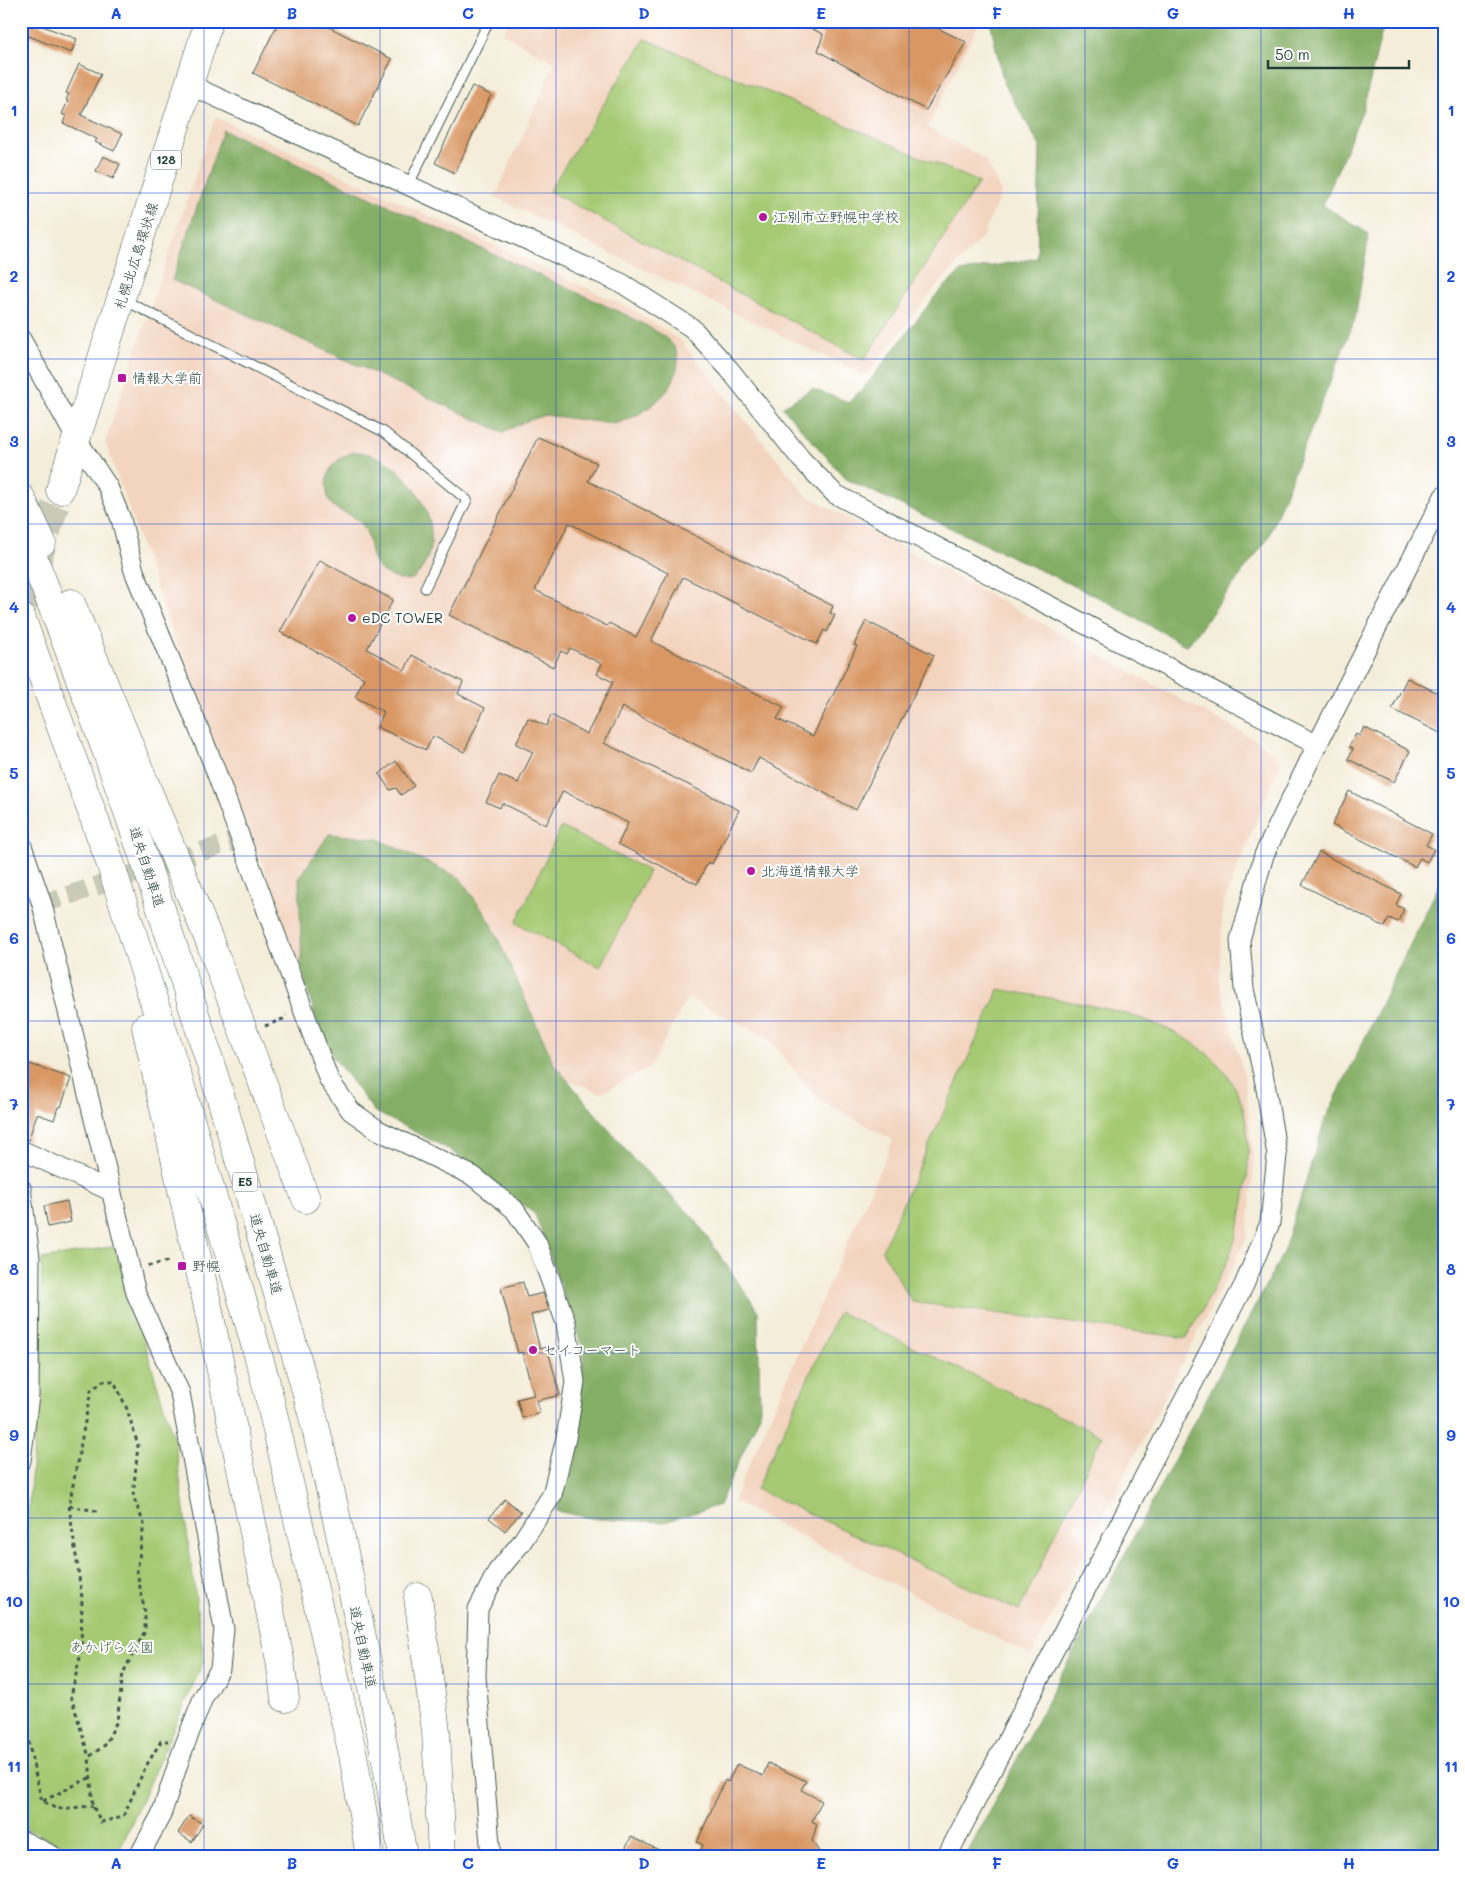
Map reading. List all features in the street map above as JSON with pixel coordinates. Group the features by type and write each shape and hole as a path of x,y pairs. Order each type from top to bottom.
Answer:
{"main road":[{"name":"札幌北広島環状線","path":"60,490 209,21"},
{"path":"21,498 88,642 211,945 306,1199"},
{"name":"道央自動車道","path":"21,527 67,640 126,804 217,1080 316,1432 385,1748 403,1856"},
{"name":"E5","path":"21,616 110,862 184,1094 265,1379 353,1756 370,1856"},
{"path":"110,862 208,1307 280,1660 285,1698"},
{"path":"418,1597 436,1731 442,1856"}],"street":[{"path":"190,85 623,284 692,328 730,369 801,459 835,494 1317,745"},
{"path":"21,339 76,440 108,487 121,520 134,571 212,761 329,1080 351,1112 378,1130 473,1176 514,1209 537,1242 566,1323 575,1382 566,1438 552,1495 521,1543 497,1572 478,1609 476,1677 491,1856"},
{"path":"947,1856 1244,1285 1270,1223 1277,1154 1265,1084 1244,989 1240,940 1264,855 1317,745 1444,496"},
{"path":"21,843 42,904 136,1293 180,1393 224,1629 220,1669 204,1698 186,1740 161,1815 139,1856"},
{"path":"21,1150 112,1191"},
{"path":"21,1188 30,1258 28,1395 21,1461"},
{"path":"21,1840 46,1854"}],"lane":[{"path":"408,186 489,21"},
{"path":"122,299 384,432 467,500 425,588"}],"path":[{"path":"262,1027 283,1019 298,995"},
{"path":"90,1757 105,1745 118,1721 123,1673 145,1631 145,1613 137,1572 144,1524 133,1496 138,1445 127,1409 114,1381 103,1381 91,1390 69,1506 82,1598 81,1653 71,1696 90,1757 93,1806 101,1822 123,1817 145,1768 161,1741 186,1740"},
{"path":"69,1506 97,1511"},
{"path":"21,1670 26,1679 25,1714 32,1760 42,1801 57,1809 93,1806"},
{"path":"42,1801 91,1777"}],"shaded area":[{"name":"江別市立野幌中学校","path":"509,21 980,21 927,127 986,160 1001,193 983,236 934,289 867,374 861,374 495,197 555,63 502,33"},
{"name":"北海道情報大学","path":"215,117 630,308 680,340 806,495 1261,743 1280,762 1223,904 1219,981 1245,1078 1254,1164 1247,1238 1031,1656 733,1501 893,1140 817,1098 767,1037 687,998 650,1068 601,1093 525,1063 331,1042 282,920 253,837 194,694 105,442"}],"green space":[{"path":"990,21 1381,21 1382,31 1363,109 1323,205 1369,234 1355,319 1267,540 1187,646 1102,599 846,479 782,407 812,389 849,402 867,384 937,294 960,272 1037,258 1040,146 1004,84"},
{"path":"645,39 979,182 864,360 549,191"},
{"path":"223,130 626,315 650,328 673,345 678,356 676,373 672,383 656,402 625,421 614,424 545,415 503,432 172,280"},
{"path":"354,452 371,455 387,463 402,475 415,490 425,507 430,526 431,544 424,566 412,579 398,579 382,571 373,559 366,531 362,524 356,518 336,509 328,499 326,484 332,466"},
{"path":"561,827 649,871 600,967 516,923"},
{"path":"329,834 378,839 460,878 491,923 554,1064 634,1160 694,1218 758,1311 760,1414 719,1505 664,1522 597,1519 556,1511 577,1457 584,1351 535,1214 450,1150 374,1111 324,1045 302,972 299,878"},
{"path":"1444,875 1444,1856 966,1856 1283,1253 1325,1120"},
{"path":"999,989 1105,1008 1165,1028 1188,1040 1209,1055 1233,1084 1239,1096 1247,1134 1247,1177 1244,1199 1235,1240 1229,1257 1186,1338 912,1302 882,1250"},
{"name":"あかげら公園","path":"115,1246 175,1443 204,1660 117,1856 85,1856 21,1826 21,1553 26,1532 37,1414 42,1259"},
{"path":"839,1312 1102,1436 1019,1611 756,1489"}],"building":[{"path":"29,21 77,39 71,53 24,34"},
{"path":"279,21 317,21 392,59 358,126 253,73"},
{"path":"795,21 923,21 966,42 926,110 818,51 823,34"},
{"path":"79,64 101,74 81,115 122,134 114,151 95,142 97,139 63,123 66,116 62,114 69,94 66,93"},
{"path":"472,86 491,95 455,173 435,163"},
{"path":"103,156 120,164 113,179 96,171"},
{"path":"538,437 597,463 588,481 833,606 830,613 835,615 827,632 824,630 817,644 683,577 651,641 784,707 777,719 813,736 857,646 854,645 866,621 934,655 856,810 759,758 751,773 622,707 604,743 739,810 712,864 708,862 697,884 618,844 628,823 563,791 546,825 502,803 500,808 486,802 499,775 518,783 533,752 516,744 528,718 546,726 551,715 587,734 613,682 597,674 602,664 570,648 567,654 561,651 553,667 449,615","holes":["569,523 668,573 636,637 609,623 607,626 535,590"]},
{"path":"320,560 393,600 367,649 405,670 412,655 463,682 458,694 485,708 464,752 433,736 426,750 377,727 384,712 355,697 364,678 280,632"},
{"path":"1407,678 1444,696 1444,735 1392,709"},
{"path":"1364,727 1410,751 1394,782 1348,759 1353,749 1349,747 1356,734 1360,736"},
{"path":"396,761 414,786 401,795 396,788 390,790 379,774"},
{"path":"1349,791 1432,834 1426,845 1434,849 1427,862 1420,858 1415,867 1332,825"},
{"path":"1319,852 1401,894 1396,905 1404,909 1398,922 1389,918 1385,927 1302,885"},
{"path":"21,1061 71,1078 61,1107 58,1107 54,1120 37,1114 28,1141 21,1139"},
{"path":"67,1201 71,1222 48,1227 44,1206"},
{"name":"セイコーマート","path":"523,1282 527,1297 543,1293 549,1310 531,1315 540,1349 547,1347 560,1395 536,1401 540,1413 522,1418 517,1399 534,1395 522,1352 518,1353 501,1288"},
{"path":"505,1499 521,1512 505,1531 489,1518"},
{"path":"768,1763 806,1781 801,1790 822,1801 812,1821 817,1824 812,1841 822,1856 698,1856 703,1845 697,1842 725,1780 728,1782 737,1764 763,1776"},
{"path":"189,1816 203,1824 192,1842 178,1833"},
{"path":"631,1837 672,1856 635,1856 624,1851"}],"tunnel":[{"path":"21,612 60,490"},
{"path":"42,904 240,839"}],"place":[{"name":"江別市立野幌中学校","path":"763,217"},
{"name":"情報大学前","path":"122,378"},
{"name":"eDC TOWER","path":"352,618"},
{"name":"北海道情報大学","path":"751,871"},
{"name":"野幌","path":"182,1266"},
{"name":"セイコーマート","path":"533,1350"}]}
